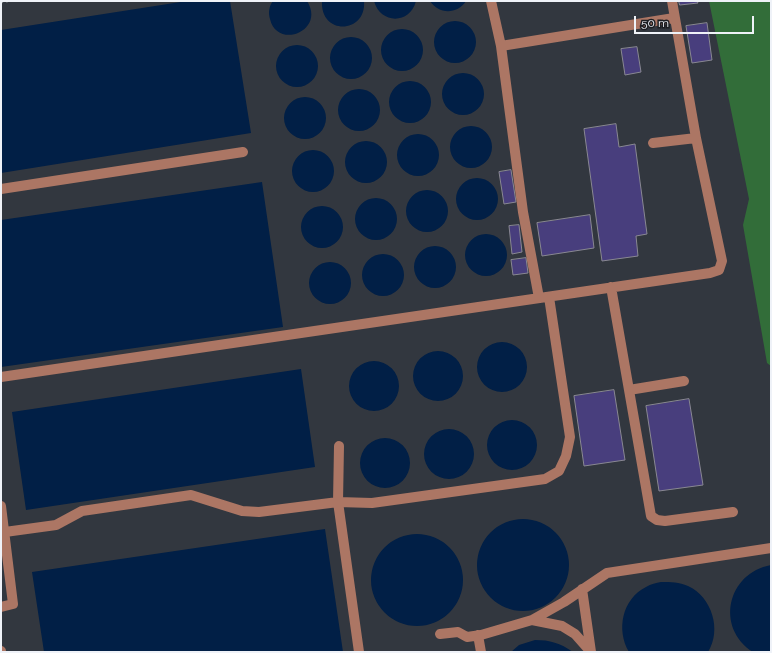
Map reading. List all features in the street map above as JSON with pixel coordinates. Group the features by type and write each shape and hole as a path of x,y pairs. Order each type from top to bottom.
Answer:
{"lane":[{"path":"4,532 56,525 82,511 191,495 248,512 259,512 338,502 372,502 545,479 559,471 566,456 570,437 544,298 523,212 501,46 491,1"},
{"path":"1,377 544,298 710,273 719,270 722,261 696,138 672,1"},
{"path":"501,46 674,18"},
{"path":"653,142 696,138"},
{"path":"1,189 243,152"},
{"path":"611,288 651,516 657,520 665,521 733,512"},
{"path":"629,390 684,381"},
{"path":"340,446 338,502 359,652"},
{"path":"1,506 13,604 1,607"},
{"path":"440,634 458,632 467,637 532,620 564,602 607,573 771,548"},
{"path":"582,589 591,652"},
{"path":"532,620 562,626 575,634 591,652"},
{"path":"478,635 481,652"}],"path":[{"path":"1,2 8,1"}],"green space":[{"path":"709,1 771,1 771,366 767,363 743,225 749,199"}],"water":[{"path":"187,1 230,1 251,133 1,173 1,30"},
{"path":"273,1 307,1 311,12 310,21 305,28 298,33 290,35 281,33 274,28 270,19 270,7"},
{"path":"322,1 364,1 363,12 358,20 352,25 335,25 328,20 323,12"},
{"path":"374,1 416,1 413,9 408,14 402,18 395,19 382,14 377,9"},
{"path":"430,1 466,1 458,9 448,11 438,8"},
{"path":"451,21 459,21 467,24 473,30 476,42 473,54 467,60 459,63 451,63 443,60 437,54 434,46 434,38 437,30 443,24"},
{"path":"398,29 406,29 414,32 420,38 423,50 420,62 414,68 406,71 398,71 390,68 384,62 381,54 381,46 384,38 390,32"},
{"path":"347,37 355,37 363,40 369,46 372,58 369,70 363,76 355,79 347,79 339,76 333,70 330,62 330,54 333,46 339,40"},
{"path":"293,45 301,45 309,48 315,54 318,66 315,78 309,84 301,87 293,87 285,84 279,78 276,70 276,62 279,54 285,48"},
{"path":"459,73 467,73 475,76 481,82 484,94 481,106 475,112 467,115 459,115 451,112 445,106 442,98 442,90 445,82 451,76"},
{"path":"406,81 414,81 422,84 428,90 431,102 428,114 422,120 414,123 406,123 398,120 392,114 389,106 389,98 392,90 398,84"},
{"path":"355,89 363,89 371,92 377,98 380,110 377,122 371,128 363,131 355,131 347,128 341,122 338,114 338,106 341,98 347,92"},
{"path":"301,97 309,97 317,100 323,106 326,118 323,130 317,136 309,139 301,139 293,136 287,130 284,122 284,114 287,106 293,100"},
{"path":"467,126 475,126 483,129 489,135 492,147 489,159 483,165 475,168 467,168 459,165 453,159 450,151 450,143 453,135 459,129"},
{"path":"414,134 422,134 430,137 436,143 439,155 436,167 430,173 422,176 414,176 406,173 400,167 397,159 397,151 400,143 406,137"},
{"path":"362,141 370,141 378,144 384,150 387,162 384,174 378,180 370,183 362,183 354,180 348,174 345,166 345,158 348,150 354,144"},
{"path":"309,150 317,150 325,153 331,159 334,171 331,183 325,189 317,192 309,192 301,189 295,183 292,175 292,167 295,159 301,153"},
{"path":"473,178 481,178 489,181 495,187 498,199 495,211 489,217 481,220 473,220 465,217 459,211 456,203 456,195 459,187 465,181"},
{"path":"262,182 283,327 1,367 1,220"},
{"path":"423,190 431,190 439,193 445,199 448,211 445,223 439,229 431,232 423,232 415,229 409,223 406,215 406,207 409,199 415,193"},
{"path":"372,198 380,198 388,201 394,207 397,219 394,231 388,237 380,240 372,240 364,237 358,231 355,223 355,215 358,207 364,201"},
{"path":"318,206 326,206 334,209 340,215 343,227 340,239 334,245 326,248 318,248 310,245 304,239 301,231 301,223 304,215 310,209"},
{"path":"482,234 490,234 498,237 504,243 507,255 504,267 498,273 490,276 482,276 474,273 468,267 465,259 465,251 468,243 474,237"},
{"path":"431,246 439,246 447,249 453,255 456,267 453,279 447,285 439,288 431,288 423,285 417,279 414,271 414,263 417,255 423,249"},
{"path":"379,254 387,254 395,257 401,263 404,275 401,287 395,293 387,296 379,296 371,293 365,287 362,279 362,271 365,263 371,257"},
{"path":"326,262 334,262 342,265 348,271 351,283 348,295 342,301 334,304 326,304 318,301 312,295 309,287 309,279 312,271 318,265"},
{"path":"507,342 512,343 520,349 526,357 526,377 520,385 512,391 497,392 492,391 484,385 478,377 477,362 478,357 484,349 492,343"},
{"path":"443,351 448,352 456,358 462,366 462,386 456,394 448,400 433,401 428,400 420,394 414,386 413,371 414,366 420,358 428,352"},
{"path":"379,361 384,362 392,368 398,376 398,396 392,404 384,410 369,411 364,410 356,404 350,396 349,381 350,376 356,368 364,362"},
{"path":"301,369 315,467 26,510 12,412"},
{"path":"517,420 522,421 530,427 536,435 536,455 530,463 522,469 507,470 502,469 494,463 488,455 487,440 488,435 494,427 502,421"},
{"path":"454,429 459,430 467,436 473,444 473,464 467,472 459,478 444,479 439,478 431,472 425,464 424,449 425,444 431,436 439,430"},
{"path":"390,438 395,439 403,445 409,453 409,473 403,481 395,487 380,488 375,487 367,481 361,473 360,458 361,453 367,445 375,439"},
{"path":"523,519 541,522 556,532 566,547 569,565 566,583 556,598 541,608 523,611 505,608 490,598 480,583 477,565 480,547 490,532 505,522"},
{"path":"325,529 343,652 44,652 32,572"},
{"path":"417,534 435,537 450,547 460,562 463,580 460,598 450,613 435,623 417,626 399,623 384,613 374,598 371,580 374,562 384,547 399,537"},
{"path":"771,565 771,652 753,652 741,642 734,629 730,616 731,602 736,590 744,579 756,570"},
{"path":"661,582 675,582 688,586 696,591 709,606 714,624 714,634 708,652 629,652 625,643 622,625 627,607 631,599 638,592 650,585"},
{"path":"535,640 555,643 564,646 573,652 511,652 519,645"}],"building":[{"path":"679,1 697,1 698,3 680,5"},
{"path":"707,23 712,60 692,63 686,26"},
{"path":"637,47 641,72 625,75 621,49"},
{"path":"616,124 619,147 635,144 647,234 636,236 638,256 602,261 584,129"},
{"path":"511,170 516,202 504,204 499,172"},
{"path":"590,215 594,248 542,256 537,223"},
{"path":"519,225 522,252 512,254 509,226"},
{"path":"526,258 528,273 513,275 511,260"},
{"path":"614,390 625,460 584,466 574,396"},
{"path":"689,399 703,485 659,491 646,406"}]}
